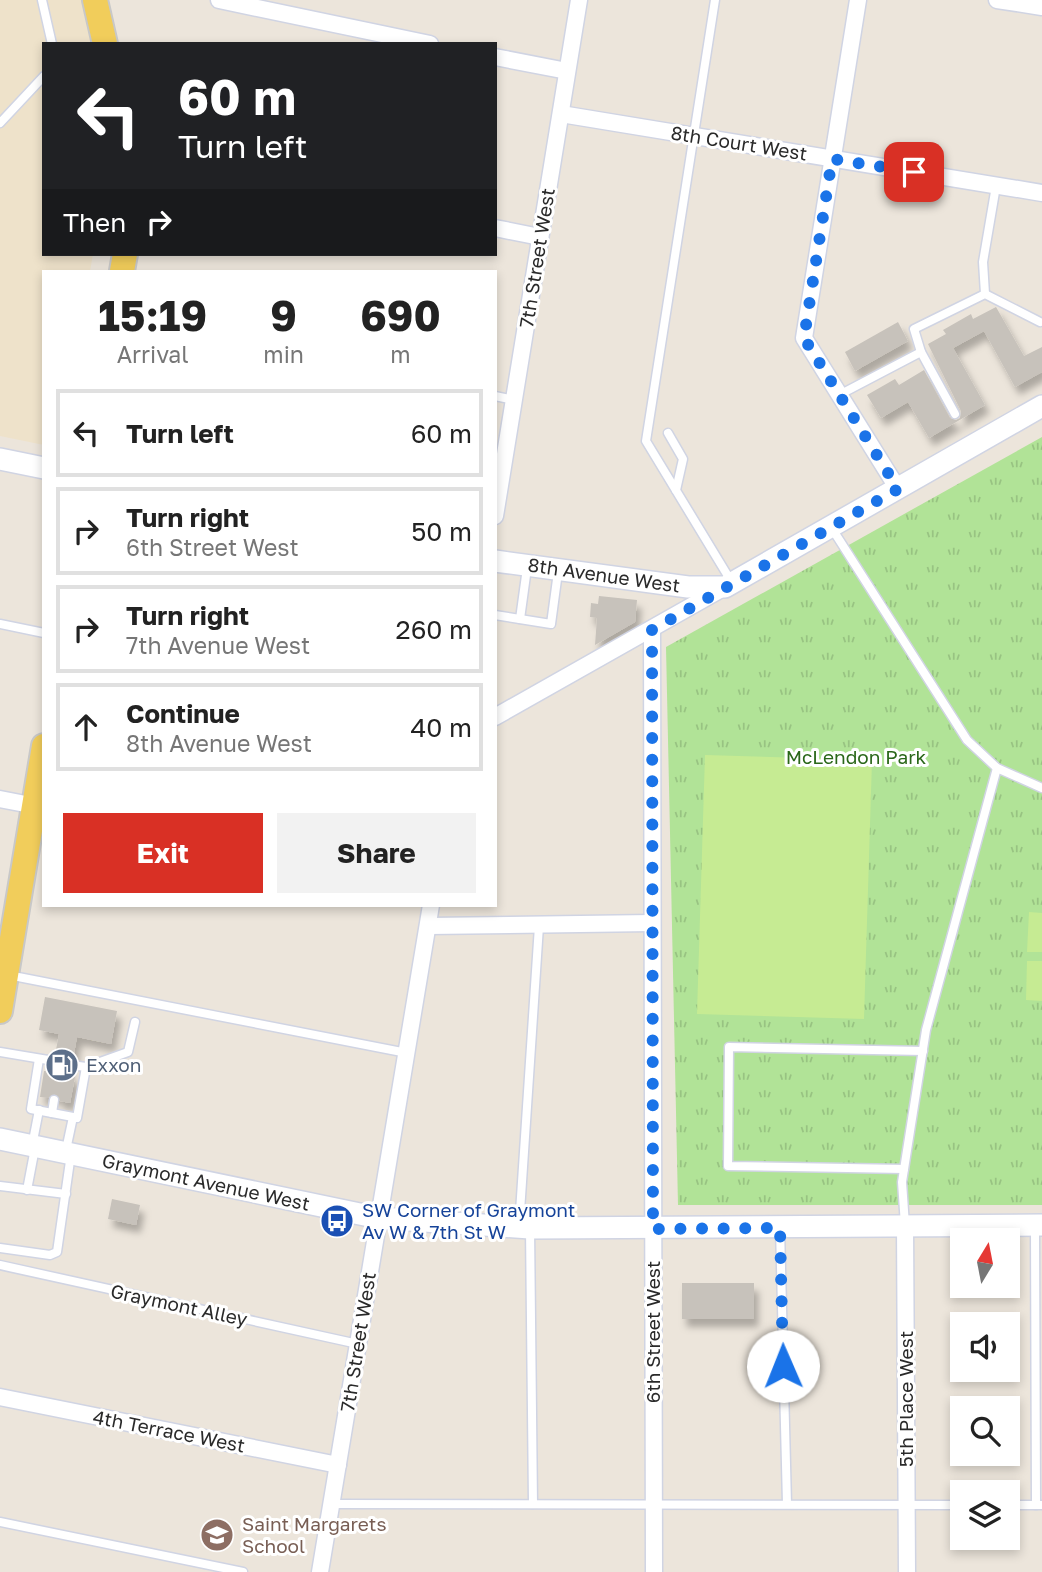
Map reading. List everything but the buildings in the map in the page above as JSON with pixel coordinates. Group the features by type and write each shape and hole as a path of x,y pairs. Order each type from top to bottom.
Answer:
{"main road":[{"path":"95,0 105,42"},
{"name":"8th Avenue West","path":"497,561 688,587 729,585 1042,406"},
{"path":"0,459 42,468"},
{"path":"0,1011 3,974 39,807 42,770"},
{"name":"Graymont Avenue West","path":"0,1139 379,1218 525,1228 1038,1225"}],"street":[{"path":"219,0 420,42"},
{"name":"7th Street West","path":"497,504 579,0"},
{"path":"858,0 804,338 898,489"},
{"path":"997,0 1042,7"},
{"path":"497,57 567,71"},
{"name":"8th Court West","path":"561,114 1042,193"},
{"path":"497,228 540,237"},
{"path":"497,716 729,585"},
{"name":"6th Street West","path":"652,630 654,1572"},
{"path":"0,799 39,807"},
{"name":"7th Street West","path":"320,1572 432,907"},
{"path":"428,926 652,923"},
{"name":"5th Place West","path":"905,1225 906,1572"},
{"name":"4th Terrace West","path":"0,1397 338,1465"}],"lane":[{"path":"42,0 52,42"},
{"path":"715,0 646,440 729,585"},
{"path":"0,123 42,78"},
{"path":"985,294 983,262 996,186"},
{"path":"985,294 1040,322"},
{"path":"955,414 921,352 914,329 985,294"},
{"path":"839,395 921,352"},
{"path":"497,396 514,400"},
{"path":"668,433 683,459 676,490"},
{"path":"831,527 967,740 997,768 1042,788"},
{"path":"520,619 528,565"},
{"path":"497,615 551,624 558,569"},
{"path":"0,624 42,633"},
{"path":"905,1225 904,1169 923,1051 997,768"},
{"path":"533,1504 525,1228 539,926"},
{"path":"3,974 407,1053"},
{"path":"71,1065 86,1067 128,1052 135,1022"},
{"path":"904,1169 728,1166 729,1047 923,1051"},
{"path":"0,1052 54,1062"},
{"path":"39,1059 31,1109 77,1118 86,1067"},
{"path":"52,1113 54,1100"},
{"path":"27,1190 39,1110"},
{"path":"0,1248 50,1255 57,1252 66,1194 73,1117"},
{"path":"0,1186 66,1194"},
{"path":"1020,1505 1039,1505 1038,1225"},
{"path":"780,1228 786,1504"},
{"name":"Graymont Alley","path":"0,1265 358,1344"},
{"path":"332,1504 950,1505"},
{"path":"0,1522 243,1572"}],"shaded area":[{"path":"0,0 83,0 92,42 42,42 42,256 93,256 90,270 42,270 42,445 0,436"}],"green space":[{"name":"McLendon Park","path":"1042,437 1042,1205 678,1205 666,647"},
{"path":"705,755 872,760 864,1019 697,1014"},
{"path":"1029,912 1042,913 1042,952 1027,952"},
{"path":"1027,961 1042,961 1042,1001 1026,1000"}],"place":[{"name":"Exxon","path":"62,1065"},
{"name":"SW Corner of Graymont Av W & 7th St W","path":"337,1221"},
{"name":"Saint Margarets School","path":"217,1535"}],"route":[{"path":"783,1366 780,1228 653,1229 652,630 898,489 804,338 832,159 914,172"}]}
